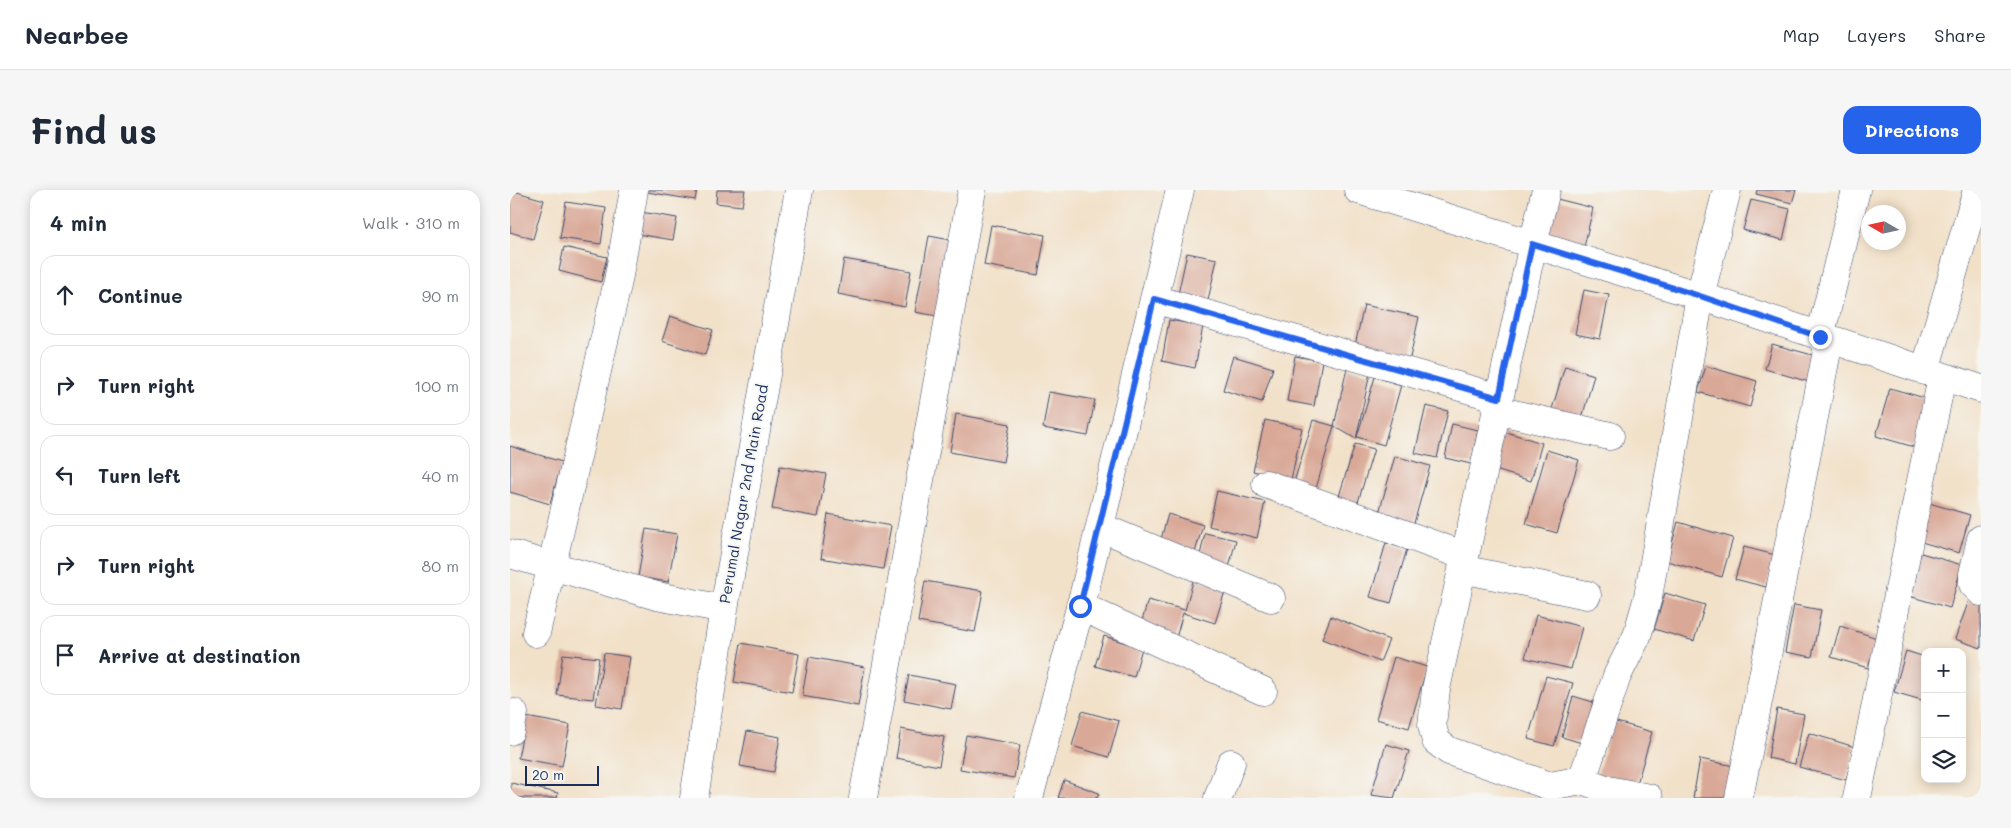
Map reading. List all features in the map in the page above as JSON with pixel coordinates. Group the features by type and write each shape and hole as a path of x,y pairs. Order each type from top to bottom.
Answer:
{"street":[{"path":"536,633 618,281 634,190"},
{"name":"Perumal Nagar 2nd Main Road","path":"694,798 724,609 799,190"},
{"path":"863,798 972,190"},
{"path":"1029,798 1100,527 1180,190"},
{"path":"1546,190 1532,244 1436,689 1432,725 1436,741 1449,751 1547,792 1582,780 1608,790 1649,798"},
{"path":"1582,780 1617,676 1637,636 1648,597 1700,296 1727,190"},
{"path":"1739,798 1825,339 1856,190"},
{"path":"1858,798 1934,374 1977,190"},
{"path":"1370,192 1700,296 1825,339 1981,389"},
{"path":"1154,299 1498,404 1610,436"},
{"path":"1266,484 1463,563 1587,595"},
{"path":"1100,527 1271,598"},
{"path":"1981,539 1973,574 1973,584 1981,592"},
{"path":"510,554 657,596 724,609"},
{"path":"1080,606 1263,691"},
{"path":"1218,798 1231,763"}],"building":[{"path":"510,190 544,200 533,239 510,232"},
{"path":"648,190 697,190 695,200 647,192"},
{"path":"717,190 745,190 742,206 716,203"},
{"path":"1757,190 1796,190 1792,203 1756,194"},
{"path":"1557,199 1593,208 1582,256 1545,247"},
{"path":"1751,200 1790,209 1783,240 1743,230"},
{"path":"566,202 606,208 601,244 560,238"},
{"path":"641,212 677,218 673,240 637,234"},
{"path":"991,225 1045,235 1038,275 984,265"},
{"path":"929,236 951,240 937,316 915,312"},
{"path":"564,247 607,257 601,282 559,271"},
{"path":"1187,253 1217,259 1207,305 1177,299"},
{"path":"844,259 911,271 905,307 838,294"},
{"path":"1584,290 1609,295 1600,339 1575,334"},
{"path":"1364,305 1419,317 1409,362 1354,350"},
{"path":"670,316 713,330 705,355 662,341"},
{"path":"1169,320 1203,326 1195,368 1162,361"},
{"path":"1772,344 1816,356 1809,382 1765,369"},
{"path":"1233,356 1273,368 1262,402 1223,390"},
{"path":"1295,356 1322,361 1314,406 1287,401"},
{"path":"1565,366 1594,375 1582,418 1552,409"},
{"path":"1706,366 1757,381 1750,407 1698,392"},
{"path":"1347,368 1370,373 1356,439 1334,426"},
{"path":"1375,377 1401,385 1384,445 1357,437"},
{"path":"1890,388 1928,399 1914,447 1876,436"},
{"path":"1049,392 1095,400 1088,436 1043,428"},
{"path":"1426,406 1448,411 1437,458 1415,453"},
{"path":"956,414 1010,424 1003,462 950,452"},
{"path":"1265,420 1302,428 1291,480 1253,471"},
{"path":"1313,420 1334,426 1313,499 1291,492"},
{"path":"1452,424 1478,430 1471,464 1445,458"},
{"path":"1503,431 1542,443 1531,481 1492,469"},
{"path":"1355,444 1374,449 1355,512 1336,506"},
{"path":"510,446 562,462 550,504 510,492"},
{"path":"1547,450 1579,460 1557,533 1526,524"},
{"path":"1395,456 1430,466 1414,523 1379,513"},
{"path":"780,466 826,474 818,517 772,509"},
{"path":"1217,491 1265,502 1257,538 1209,526"},
{"path":"1929,503 1970,515 1959,553 1918,541"},
{"path":"828,514 891,526 883,569 821,558"},
{"path":"1168,514 1203,525 1194,556 1159,546"},
{"path":"1678,522 1733,538 1722,577 1667,561"},
{"path":"646,529 677,534 668,582 638,577"},
{"path":"1205,533 1236,540 1228,571 1198,564"},
{"path":"1386,543 1407,549 1391,603 1370,597"},
{"path":"1744,547 1775,555 1766,587 1735,579"},
{"path":"1921,553 1962,565 1950,608 1909,596"},
{"path":"1194,578 1226,588 1215,623 1183,613 1176,638 1140,628 1148,600 1185,610"},
{"path":"925,581 983,591 975,632 918,622"},
{"path":"1665,593 1705,605 1694,641 1654,629"},
{"path":"1969,600 1981,604 1981,648 1955,639"},
{"path":"1794,605 1821,610 1812,657 1785,652"},
{"path":"1536,615 1582,627 1571,669 1525,658"},
{"path":"1331,616 1389,640 1380,662 1322,639"},
{"path":"1840,626 1877,638 1868,668 1831,657"},
{"path":"1104,636 1142,648 1134,677 1095,666"},
{"path":"741,643 799,654 792,692 734,682"},
{"path":"1906,651 1921,656 1921,700 1894,692"},
{"path":"604,653 630,657 622,709 596,705"},
{"path":"563,654 599,658 593,699 557,695"},
{"path":"809,657 865,667 858,706 802,696"},
{"path":"1394,657 1427,667 1409,728 1376,719"},
{"path":"909,675 956,684 951,709 904,700"},
{"path":"1546,676 1573,683 1554,746 1528,739"},
{"path":"1573,696 1593,702 1582,743 1562,737"},
{"path":"1777,709 1804,714 1795,764 1768,758"},
{"path":"1082,711 1119,721 1109,757 1072,746"},
{"path":"526,717 570,725 562,766 518,758"},
{"path":"1613,721 1652,732 1634,794 1595,783"},
{"path":"901,729 944,737 939,766 896,758"},
{"path":"747,731 780,737 774,772 740,766"},
{"path":"1809,733 1855,747 1846,780 1799,767"},
{"path":"966,735 1020,745 1014,778 960,769"},
{"path":"1386,744 1409,751 1394,798 1371,795"},
{"path":"1700,759 1734,766 1728,798 1693,798"},
{"path":"1064,780 1099,793 1097,798 1058,798"},
{"path":"511,783 558,793 557,798 510,798"}],"route":[{"path":"1080,606 1154,299 1499,398 1532,244 1700,296 1820,337"}]}
